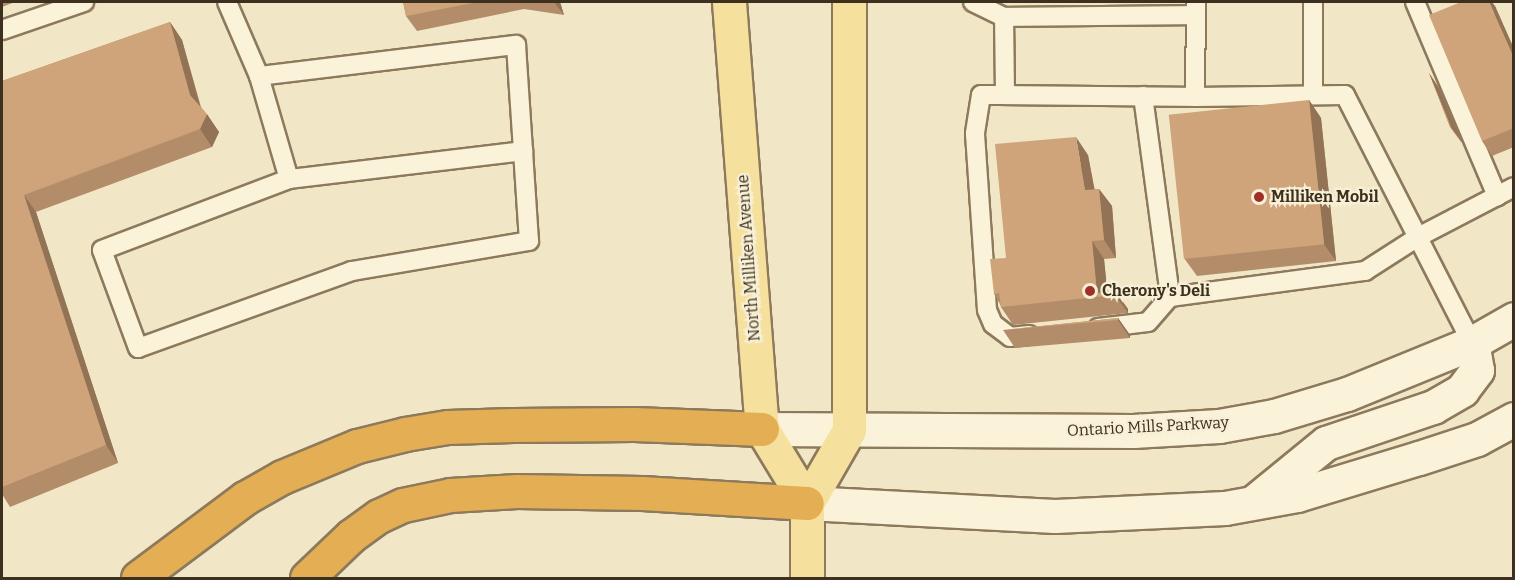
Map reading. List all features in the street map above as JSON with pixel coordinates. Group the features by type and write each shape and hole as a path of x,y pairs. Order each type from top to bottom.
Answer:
{"highway":[{"path":"138,579 245,498 282,477 357,446 405,434 447,427 524,424 634,424 762,429"},
{"path":"307,579 351,536 379,516 404,505 450,495 518,491 642,493 807,503"}],"main road":[{"name":"North Milliken Avenue","path":"729,2 762,429 807,503"},
{"path":"807,579 807,503 849,430 849,2"},
{"name":"Ontario Mills Parkway","path":"762,429 1133,431 1219,426 1318,404 1472,343 1514,319"},
{"path":"1252,503 1326,443 1433,407 1462,390 1477,370 1472,343"},
{"path":"807,503 1055,516 1252,503 1297,495 1467,442 1514,419"}],"lane":[{"path":"2,30 84,2"},
{"path":"227,2 259,76 289,179"},
{"path":"973,2 1004,16 1124,9 1196,8 1195,97"},
{"path":"1313,2 1313,95"},
{"path":"1415,2 1497,196"},
{"path":"1004,16 1005,95"},
{"path":"259,76 516,45 529,241 352,271 138,348 102,249 289,179 523,151"},
{"path":"1044,333 1010,337 993,324 987,310 975,134 981,95 1195,97 1345,95 1472,343"},
{"path":"1143,96 1170,297"},
{"path":"1079,330 1148,322 1170,297 1365,271 1418,237 1514,187"}],"building":[{"path":"403,2 478,2 406,16"},
{"path":"1461,2 1489,2 1514,58 1514,128 1482,141 1429,15"},
{"path":"170,22 190,95 207,114 200,129 24,195 106,445 2,487 2,81"},
{"path":"1429,73 1451,127 1450,127"},
{"name":"Milliken Mobil","path":"1309,100 1324,244 1184,259 1169,115"},
{"path":"1076,137 1085,190 1099,189 1104,240 1092,241 1097,293 1115,291 1115,295 1001,307 999,293 994,294 990,259 1006,258 995,144"},
{"path":"1118,318 1118,320 1003,330"}],"place":[{"name":"Milliken Mobil","path":"1259,197"},
{"name":"Cherony's Deli","path":"1090,291"}]}
